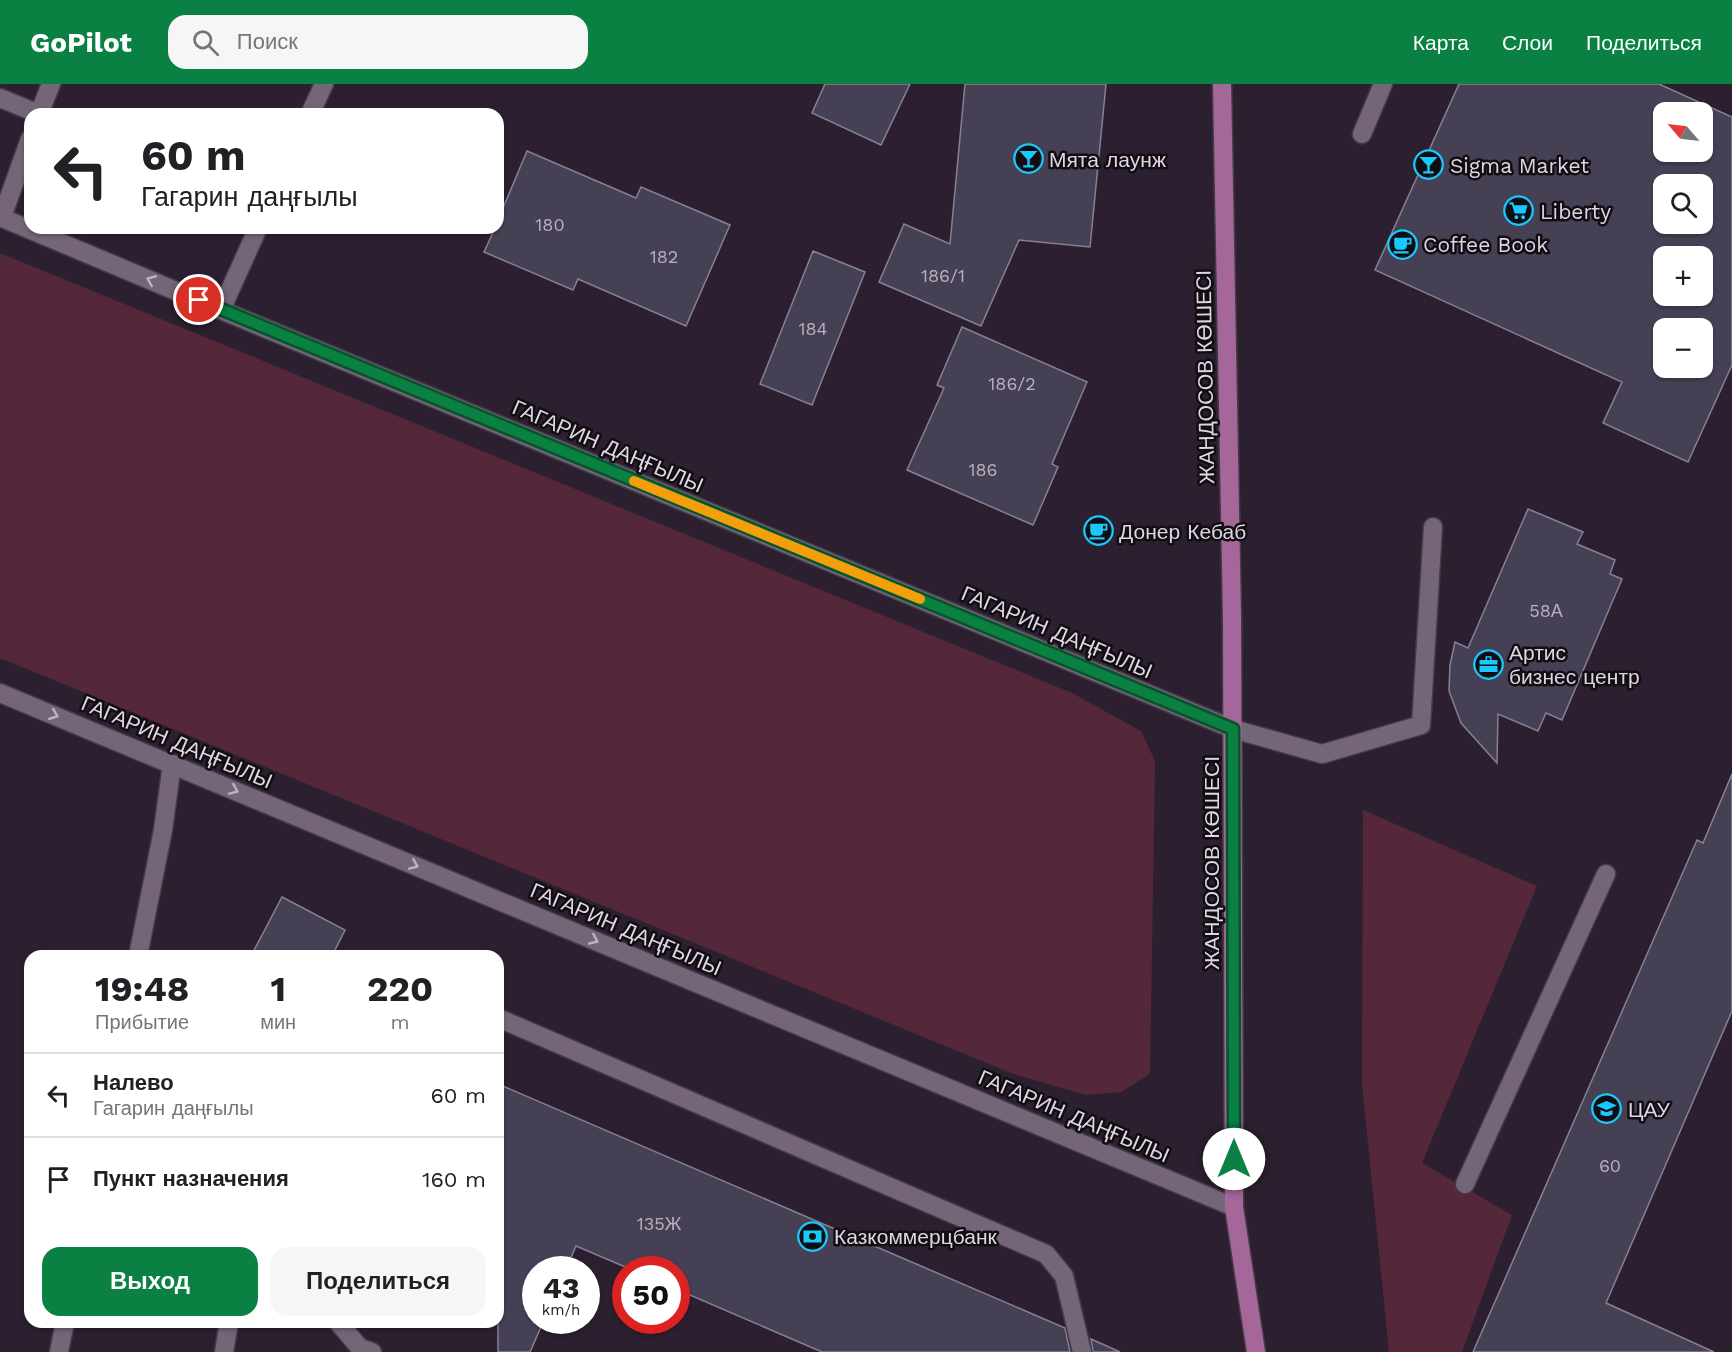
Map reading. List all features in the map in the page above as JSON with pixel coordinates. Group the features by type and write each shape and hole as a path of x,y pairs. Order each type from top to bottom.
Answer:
{"main road":[{"name":"ЖАНДОСОВ КӨШЕСІ","path":"1222,84 1232,606 1234,1207 1256,1352"}],"street":[{"path":"41,108 51,84"},
{"path":"313,108 324,84"},
{"path":"1362,134 1383,84"},
{"path":"0,98 24,108"},
{"path":"1,217 24,155"},
{"name":"ГАГАРИН ДАҢҒЫЛЫ","path":"1,217 24,227"},
{"name":"ГАГАРИН ДАҢҒЫЛЫ","path":"41,234 1233,729 1322,754 1421,724 1433,527"},
{"path":"220,310 255,234"},
{"name":"ГАГАРИН ДАҢҒЫЛЫ","path":"0,693 1234,1207"},
{"path":"139,950 163,830 172,764"},
{"path":"1465,1184 1606,874"},
{"path":"504,1021 1046,1254 1064,1276 1082,1352"},
{"path":"58,1352 64,1328"},
{"path":"224,1352 229,1328"},
{"path":"343,1328 360,1348 372,1352"}],"shaded area":[{"path":"0,253 1072,693 1141,731 1155,761 1150,1074 1121,1092 1085,1095 1011,1073 0,658"},
{"path":"1363,810 1537,886 1422,1163 1512,1215 1462,1352 1389,1352 1362,1083"}],"building":[{"path":"825,84 910,84 881,145 812,113"},
{"name":"Мята лаунж","path":"965,84 1106,84 1090,247 1019,240 981,326 879,282 904,224 950,244"},
{"name":"Liberty","path":"1459,84 1659,84 1699,102 1653,102 1653,162 1713,162 1713,108 1732,117 1732,365 1688,462 1603,423 1622,382 1375,270"},
{"path":"527,151 636,198 641,187 730,225 686,326 578,279 573,290 484,252 492,234 504,234 504,206"},
{"path":"813,251 865,272 812,405 760,384"},
{"path":"962,327 1087,382 1052,464 1058,467 1033,525 907,470 944,388 937,385"},
{"path":"1528,509 1583,532 1577,544 1615,560 1610,574 1622,579 1562,720 1546,713 1538,731 1498,714 1497,763 1461,723 1449,691 1450,665 1455,642 1468,648"},
{"path":"1732,774 1732,1011 1606,1303 1714,1352 1473,1352 1697,840 1703,843"},
{"path":"282,897 345,930 335,950 254,950"},
{"path":"504,1087 1065,1328 1070,1352 822,1352 690,1295 690,1256 612,1256 612,1261 576,1246 572,1256 522,1256 522,1334 538,1334 530,1352 498,1352 498,1328 504,1328"},
{"path":"1091,1339 1120,1352 1093,1352"}],"slow traffic":[{"path":"634,481 920,599"}],"place":[{"name":"Мята лаунж","path":"1028,159"},
{"name":"Sigma Market","path":"1429,165"},
{"name":"Liberty","path":"1519,211"},
{"name":"Coffee Book","path":"1402,244"},
{"name":"Донер Кебаб","path":"1098,531"},
{"name":"Артис бизнес центр","path":"1488,664"},
{"name":"ЦАУ","path":"1607,1109"},
{"name":"Казкоммерцбанк","path":"813,1236"}],"route":[{"path":"199,300 1233,729 1234,1159"}]}
